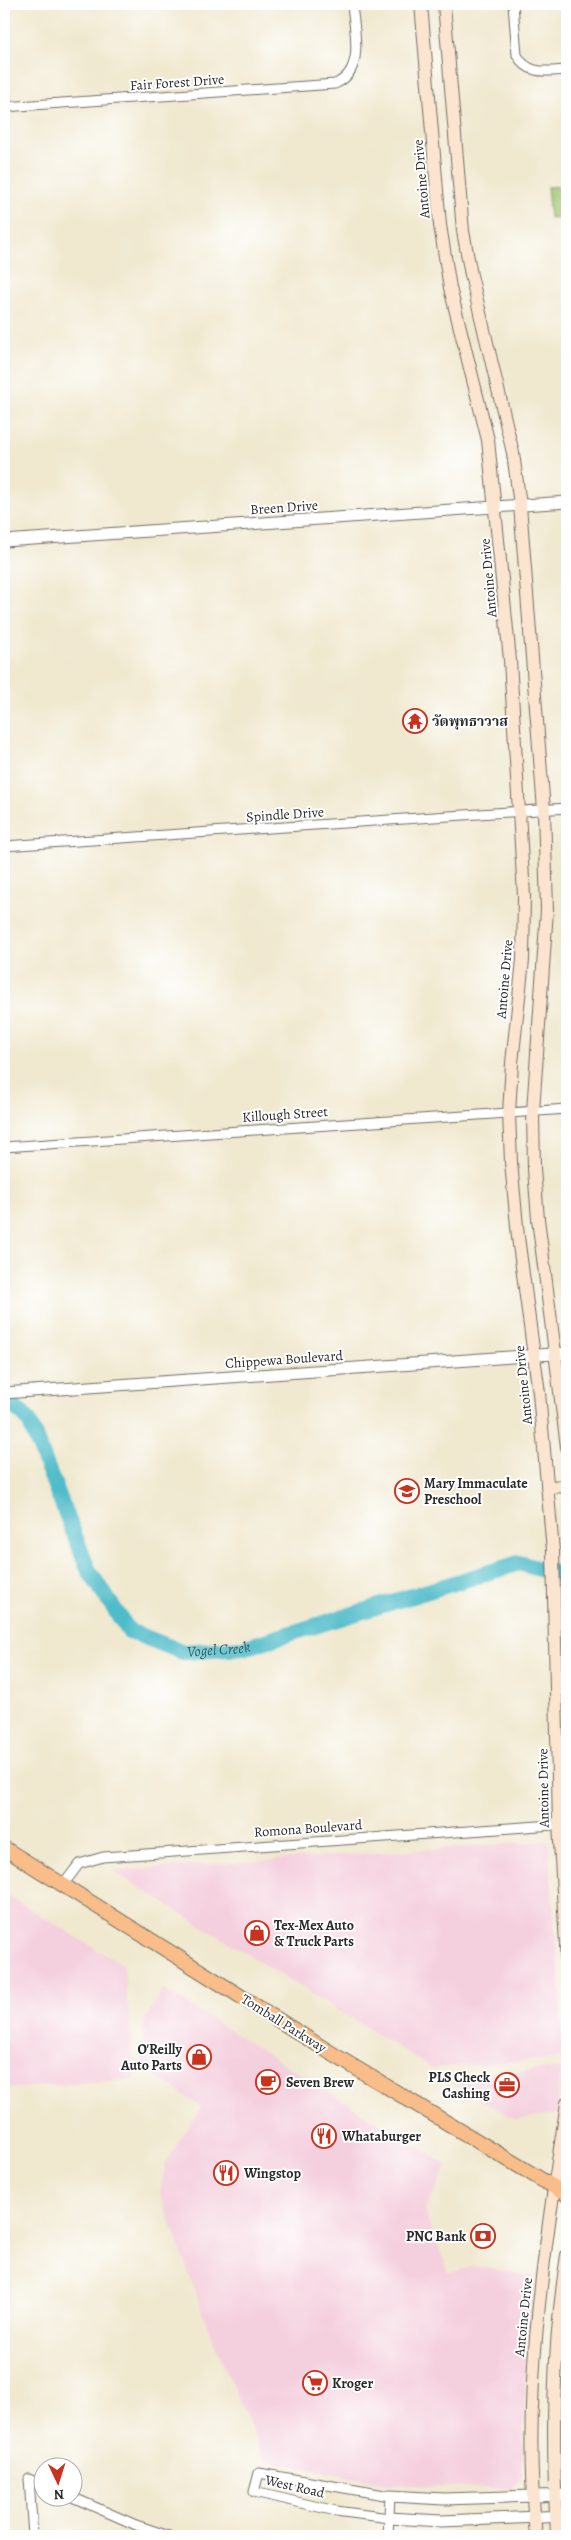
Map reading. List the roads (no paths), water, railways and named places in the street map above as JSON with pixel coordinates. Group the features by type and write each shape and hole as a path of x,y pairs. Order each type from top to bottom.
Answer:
{"main road":[{"name":"Antoine Drive","path":"421,4 436,190 444,255 488,440 510,660 521,812 524,896 523,960 512,1057 509,1113 518,1237 535,1354 553,1551 562,1687 567,1962"},
{"path":"444,4 459,187 469,266 513,453 520,505 544,810 547,910 545,961 533,1112 538,1219 562,1354 567,1447"},
{"path":"464,344 485,338"},
{"path":"510,660 532,659"},
{"path":"523,960 545,961"},
{"path":"548,1487 567,1486"},
{"name":"Tomball Parkway","path":"4,1848 331,2052 567,2195"},
{"name":"Antoine Drive","path":"536,2536 533,2497 533,2360 554,2187 567,2103"},
{"path":"558,2536 562,2516 561,2495 552,2436 555,2359 567,2255"},
{"path":"533,2360 555,2359"}],"street":[{"name":"Fair Forest Drive","path":"4,107 335,84 349,74 356,59 352,4"},
{"path":"513,4 517,55 520,62 538,72 567,70"},
{"name":"Breen Drive","path":"4,541 567,502"},
{"name":"Spindle Drive","path":"4,846 567,808"},
{"name":"Killough Street","path":"4,1147 567,1109"},
{"name":"Chippewa Boulevard","path":"4,1393 229,1378 535,1354 562,1354"},
{"name":"Romona Boulevard","path":"63,1885 79,1864 103,1857 563,1824"},
{"name":"West Road","path":"561,2495 444,2499 390,2496 259,2473 254,2492 336,2511 389,2518 441,2521 562,2516"},
{"path":"32,2480 29,2479 33,2536"},
{"path":"388,2536 390,2496"},
{"path":"82,2501 136,2525 169,2536"}],"waterway":[{"name":"Vogel Creek","path":"4,1397 28,1419 89,1571 129,1631 183,1652 243,1648 519,1563 567,1577"}],"place":[{"name":"วัดพุทธาวาส","path":"415,721"},
{"name":"Mary Immaculate Preschool","path":"407,1491"},
{"name":"Tex-Mex Auto & Truck Parts","path":"257,1933"},
{"name":"O'Reilly Auto Parts","path":"199,2057"},
{"name":"Seven Brew","path":"268,2082"},
{"name":"PLS Check Cashing","path":"507,2085"},
{"name":"Whataburger","path":"324,2136"},
{"name":"Wingstop","path":"226,2173"},
{"name":"PNC Bank","path":"483,2236"},
{"name":"Kroger","path":"315,2383"}]}
